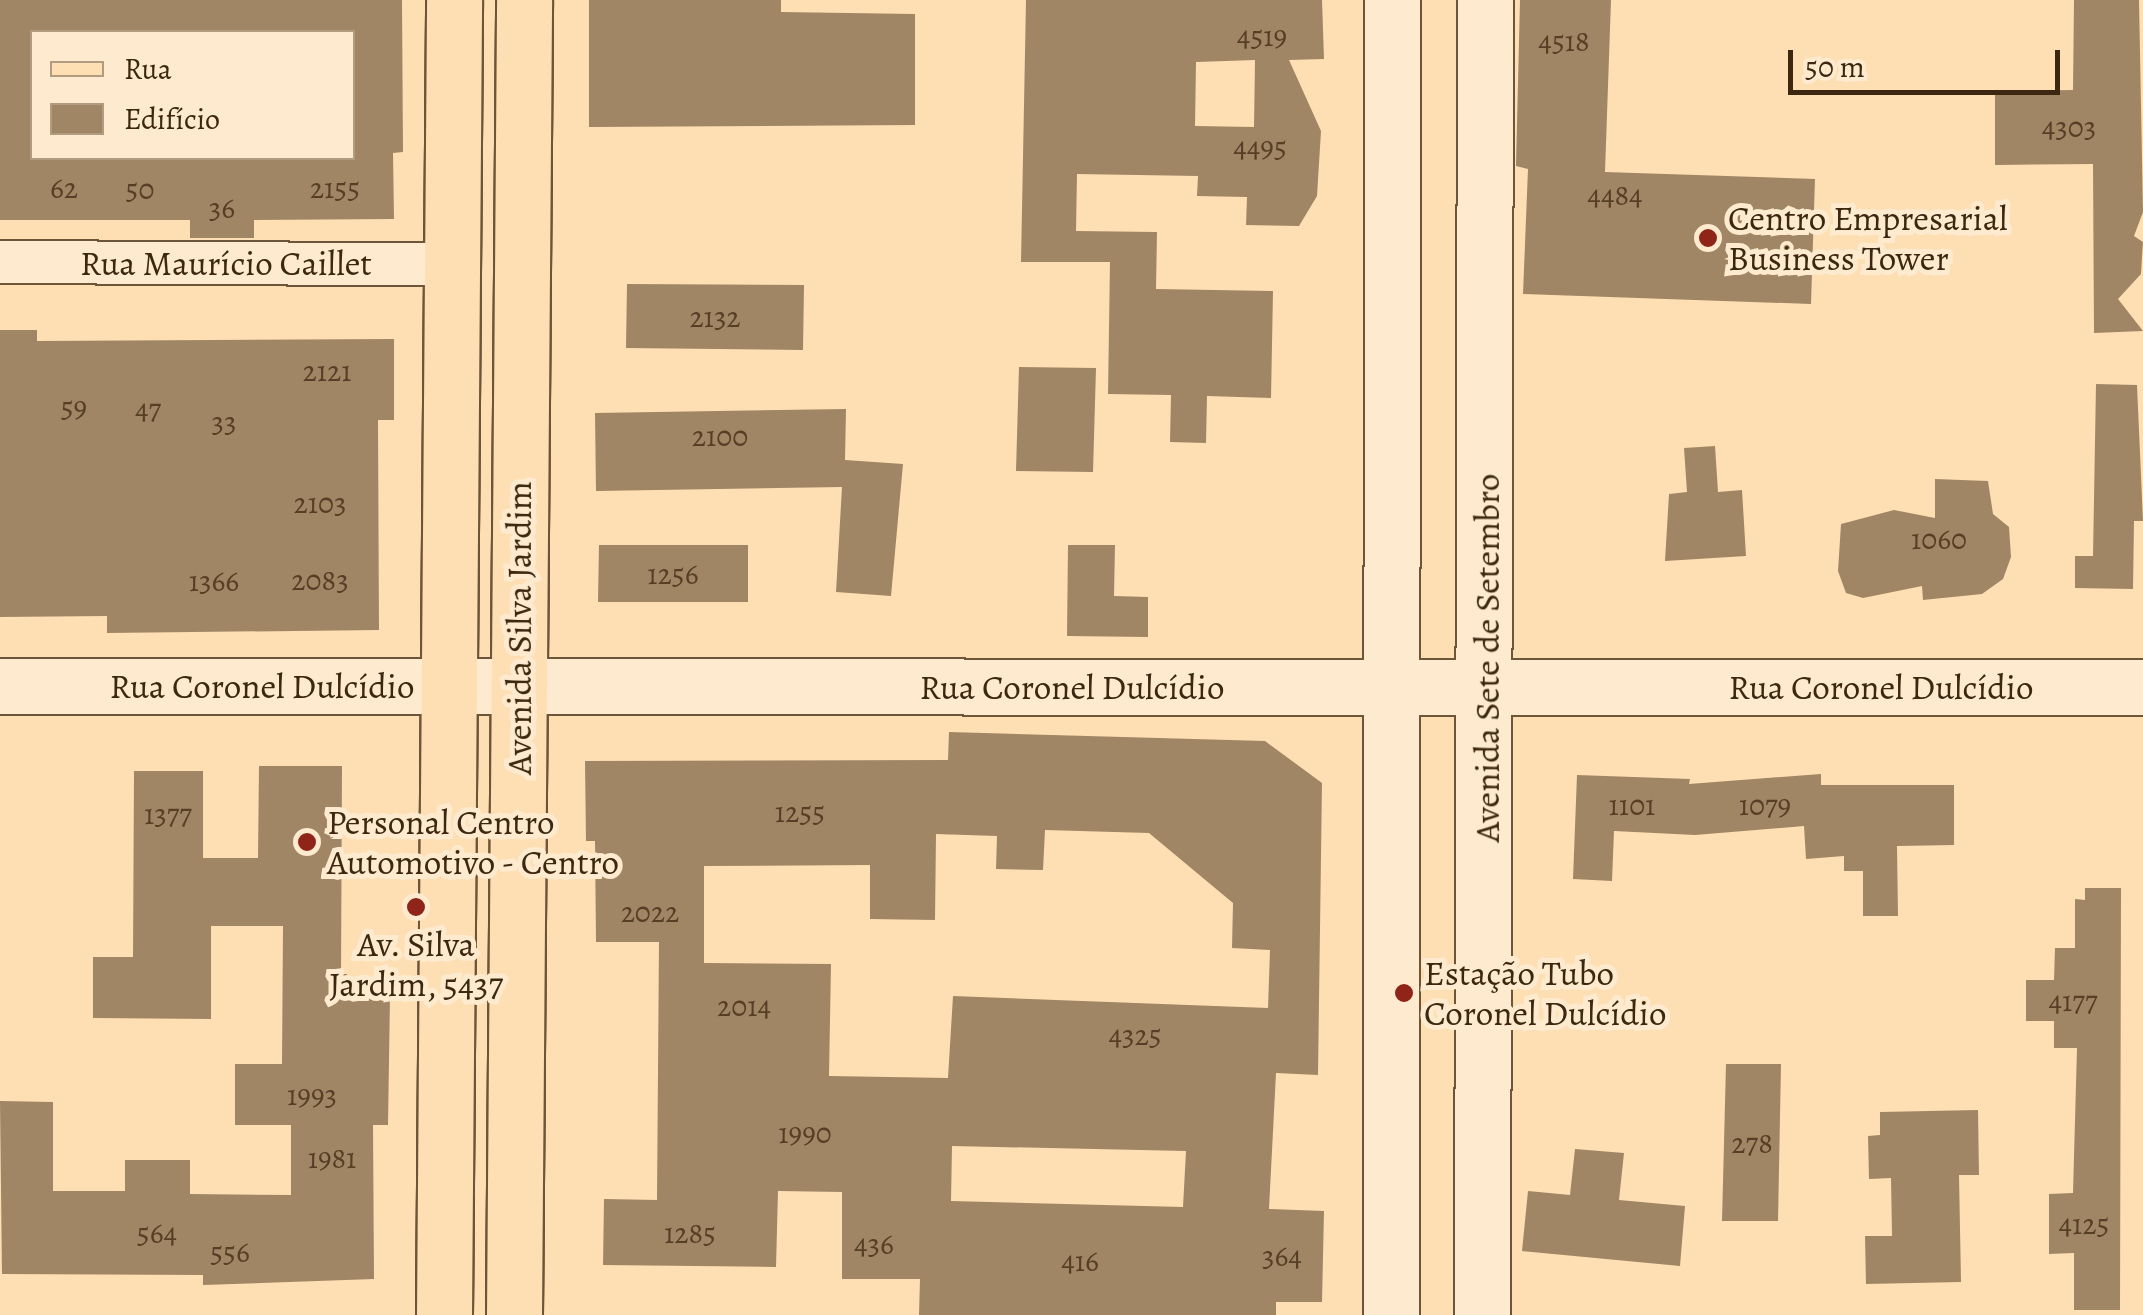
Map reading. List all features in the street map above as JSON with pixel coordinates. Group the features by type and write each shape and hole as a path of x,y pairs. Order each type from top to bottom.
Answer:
{"main road":[{"name":"Avenida Silva Jardim","path":"444,1315 454,0"},
{"name":"Avenida Silva Jardim","path":"514,1315 524,0"},
{"path":"1391,1315 1392,0"},
{"name":"Avenida Sete de Setembro","path":"1482,1315 1488,687 1486,0"},
{"path":"451,338 521,427"},
{"name":"Rua Coronel Dulcídio","path":"0,686 2143,688"}],"street":[{"name":"Rua Maurício Caillet","path":"0,262 452,264"}],"building":[{"path":"0,0 402,0 403,152 393,153 394,219 254,220 254,238 190,238 190,220 0,220"},
{"path":"589,0 781,0 781,12 915,14 915,125 589,127"},
{"path":"1026,0 1322,0 1324,59 1289,60 1321,131 1317,196 1299,226 1246,225 1247,197 1197,196 1198,176 1077,174 1076,231 1157,232 1156,289 1273,291 1271,398 1207,396 1206,443 1170,442 1171,395 1108,394 1110,262 1021,262","holes":["1255,60 1254,127 1195,126 1196,62"]},
{"path":"1520,0 1611,0 1605,172 1815,179 1811,304 1523,294 1528,169 1516,166"},
{"path":"2074,0 2139,0 2143,212 2134,236 2143,242 2141,274 2118,299 2143,331 2094,333 2093,164 1995,165 1995,91 2073,90"},
{"path":"627,284 804,285 803,350 626,348"},
{"path":"0,330 37,330 37,341 394,339 394,420 378,420 379,630 107,633 107,616 0,617"},
{"path":"1019,367 1096,368 1093,472 1016,471"},
{"path":"2096,384 2137,385 2143,521 2134,521 2133,589 2075,588 2075,556 2093,556"},
{"path":"846,409 845,460 903,464 891,596 836,592 842,487 596,491 595,413"},
{"path":"1715,446 1718,492 1742,490 1746,556 1665,561 1669,494 1687,492 1684,448"},
{"path":"1935,479 1988,481 1993,514 2009,527 2011,557 2003,579 1982,594 1923,600 1922,586 1863,598 1846,593 1838,571 1841,524 1894,510 1935,518"},
{"path":"599,545 748,545 748,602 598,602"},
{"path":"1068,545 1115,545 1114,596 1148,597 1148,637 1067,636"},
{"path":"949,732 1265,741 1322,783 1318,1075 1276,1073 1269,1209 1324,1211 1322,1302 1276,1302 1276,1315 919,1315 920,1279 842,1279 842,1192 778,1191 776,1267 603,1265 604,1199 657,1200 659,942 596,942 595,841 586,841 585,761 948,760","holes":["1045,830 1149,833 1233,903 1232,948 1270,950 1268,1008 953,996 948,1078 829,1076 831,964 704,963 704,866 870,865 870,919 935,920 936,834 997,836 996,869 1043,870","952,1146 1186,1151 1183,1207 951,1201"]},
{"path":"259,766 342,766 341,974 347,974 347,996 390,996 388,1125 373,1125 374,1279 203,1285 203,1275 2,1274 0,1101 53,1102 53,1191 125,1191 125,1160 190,1160 190,1194 291,1195 291,1125 235,1125 235,1064 282,1064 283,926 211,926 211,1019 93,1018 93,957 133,957 134,771 203,771 203,858 258,858"},
{"path":"1821,774 1821,785 1954,785 1954,845 1897,846 1898,916 1863,916 1863,871 1844,871 1844,856 1806,859 1804,826 1695,835 1614,831 1612,881 1573,879 1577,775 1690,779 1689,784"},
{"path":"2085,888 2121,888 2120,1310 2074,1310 2074,1253 2049,1254 2049,1194 2073,1193 2077,1048 2054,1048 2054,1021 2026,1021 2026,980 2054,980 2055,948 2075,948 2075,899 2085,900"},
{"path":"1726,1064 1781,1064 1778,1221 1722,1221"},
{"path":"1978,1110 1979,1175 1959,1175 1961,1282 1866,1284 1865,1236 1892,1236 1891,1178 1869,1179 1868,1136 1880,1135 1880,1112"},
{"path":"1575,1149 1624,1153 1619,1200 1685,1206 1680,1266 1522,1251 1528,1191 1570,1195"}],"place":[{"name":"Centro Empresarial Business Tower","path":"1708,238"},
{"name":"Personal Centro Automotivo - Centro","path":"307,842"},
{"name":"Av. Silva Jardim, 5437","path":"416,907"},
{"name":"Estação Tubo Coronel Dulcídio","path":"1404,993"}]}
